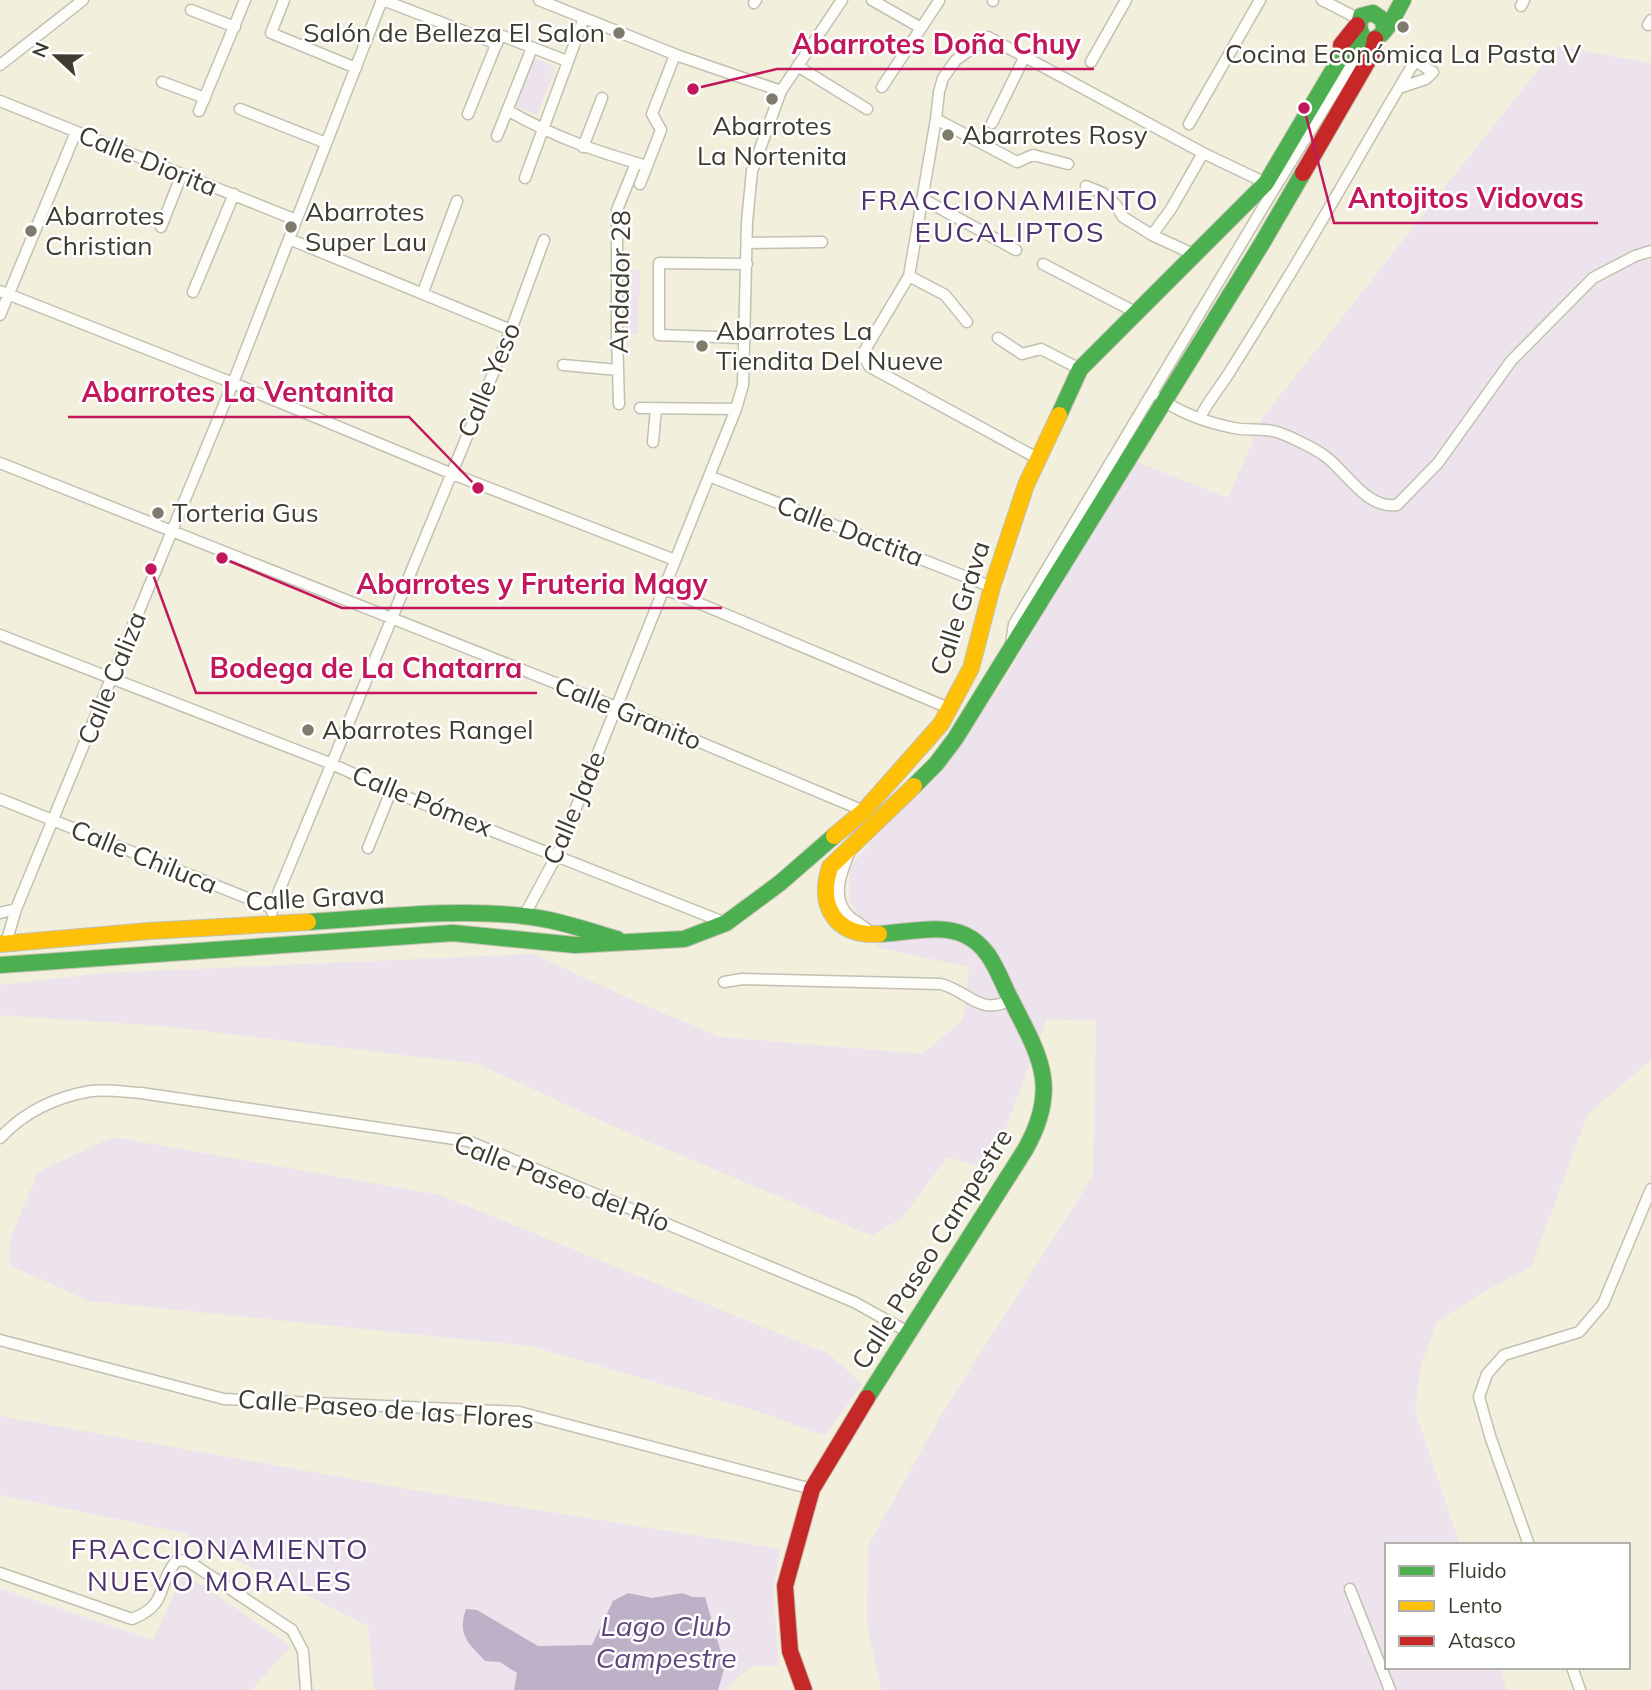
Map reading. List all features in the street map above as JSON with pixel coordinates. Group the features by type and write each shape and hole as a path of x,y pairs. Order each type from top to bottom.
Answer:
{"main road":[{"path":"1369,25 1403,0"},
{"name":"Calle Grava","path":"0,965 19,961 453,933 575,945 630,943 684,939 726,923 780,883 864,811 942,724 971,668 992,587 1037,458 1080,369 1135,312 1270,185 1325,67 1369,25"},
{"name":"Calle Paseo Campestre","path":"804,1690 790,1651 785,1586 805,1509 813,1489 908,1332 1032,1139 1043,1106 1042,1067 1030,1032 990,957 976,940 958,933 941,931 873,934 843,928 830,915 823,888 830,867 936,764 955,739 1197,332 1269,231 1270,185 1372,54 1369,25"},
{"name":"Calle Grava","path":"3,943 149,931 457,913 524,916 575,926 630,943"}],"street":[{"path":"0,65 83,0"},
{"path":"199,111 245,0"},
{"path":"284,0 271,33 356,68"},
{"path":"383,0 496,44"},
{"name":"Calle Caliza","path":"3,943 233,383 383,0"},
{"path":"540,0 675,55 781,91"},
{"name":"Calle Jade","path":"524,916 557,855 736,409 743,385 752,170 781,91 842,0"},
{"path":"872,0 921,28"},
{"path":"1091,62 1126,0"},
{"path":"1189,124 1260,0"},
{"path":"1322,0 1369,25"},
{"path":"882,87 939,1"},
{"path":"191,10 235,27"},
{"path":"525,178 584,18"},
{"path":"468,114 500,35 567,61"},
{"path":"1037,458 870,367 864,359 865,350 909,276 939,92 943,78 956,60 988,37 1203,153 1270,185"},
{"path":"497,136 532,48"},
{"name":"Andador 28","path":"619,404 617,210 661,130 652,114 675,55"},
{"path":"992,123 1025,56"},
{"path":"1200,418 1282,287 1399,88 1415,61 1433,72 1426,79 1399,88"},
{"path":"799,67 867,109"},
{"path":"162,82 205,98"},
{"path":"583,147 602,98"},
{"name":"Calle Diorita","path":"0,101 296,220"},
{"path":"240,109 326,143"},
{"path":"507,110 541,130 583,147 642,164"},
{"path":"936,120 1017,162 1033,155 1068,164"},
{"path":"0,315 4,293 76,132"},
{"path":"1152,235 1171,209 1203,153"},
{"name":"Andador 28","path":"640,184 642,164"},
{"path":"162,227 182,174"},
{"name":"Calle Paseo Campestre","path":"1197,332 1254,222 1270,185"},
{"path":"1086,186 1103,193 1116,205 1123,217 1152,235 1195,255"},
{"path":"193,292 233,194"},
{"path":"923,200 1016,250"},
{"path":"423,292 457,201"},
{"path":"1254,222 1269,231"},
{"path":"289,239 511,330"},
{"name":"Calle Yeso","path":"272,908 511,330 544,240"},
{"path":"747,243 822,242"},
{"path":"1158,397 1200,418 1235,428 1276,431 1324,456 1377,503 1397,505 1438,463 1511,361 1593,278 1635,256 1651,251"},
{"path":"744,338 659,335 659,263 747,264"},
{"path":"1043,264 1135,312"},
{"path":"909,276 945,295 967,322"},
{"path":"4,293 233,383 450,473 675,560"},
{"path":"998,338 1022,354 1041,349 1080,369"},
{"path":"563,365 618,370"},
{"path":"640,408 736,409"},
{"path":"653,442 656,409"},
{"name":"Calle Granito","path":"0,463 616,707 864,811"},
{"name":"Calle Dactita","path":"709,476 992,587"},
{"path":"664,589 951,709"},
{"name":"Calle Pómex","path":"0,635 332,764 391,791 726,923"},
{"path":"368,848 391,791"},
{"name":"Calle Chiluca","path":"0,799 272,908"},
{"path":"270,926 272,908"},
{"path":"0,913 16,909"},
{"path":"724,982 742,979 941,984 951,986 987,1006 999,1006 1011,1000"},
{"name":"Calle Paseo del Río","path":"0,1138 29,1114 46,1105 93,1091 168,1097 468,1141 854,1302 908,1332"},
{"path":"1528,1543 1479,1397 1487,1374 1504,1355 1580,1332 1603,1304 1651,1189"},
{"name":"Calle Paseo de las Flores","path":"0,1340 224,1399 519,1412 813,1489"},
{"path":"0,1573 132,1619 146,1614 158,1603 167,1572 177,1560 188,1561 292,1630 303,1651 306,1690"},
{"path":"1350,1588 1390,1690"},
{"path":"1573,1669 1580,1690"}],"shaded area":[{"path":"1557,46 1651,63 1651,1060 1588,1114 1531,1267 1487,1290 1438,1321 1421,1365 1415,1410 1459,1543 1385,1543 1385,1669 1501,1669 1507,1690 881,1690 867,1624 868,1546 943,1412 1093,1176 1096,1021 1047,1019 990,1170 947,1157 903,1217 872,1236 626,1132 478,1064 162,1026 0,1015 0,985 104,973 533,954 720,1037 922,1054 963,1020 969,967 879,948 849,900 850,867 999,689 1132,460 1228,498 1263,417"},
{"path":"534,58 556,67 537,115 515,106"},
{"path":"618,270 640,270 638,334 617,334"},
{"path":"113,1137 440,1195 829,1354 862,1384 825,1436 760,1412 530,1346 89,1301 9,1265 10,1239 38,1172"},
{"path":"0,1416 407,1489 780,1549 773,1591 779,1666 752,1666 724,1690 374,1690 368,1626 184,1533 0,1495"},
{"path":"184,1573 291,1646 251,1690 0,1690 0,1589 153,1640"}],"water":[{"name":"Lago Club Campestre","path":"628,1593 652,1598 682,1593 705,1597 725,1666 718,1690 514,1690 517,1673 500,1662 485,1661 469,1643 464,1632 466,1609 477,1610 538,1646 592,1645 613,1601"}],"traffic: fast":[{"path":"1384,29 1383,20 1373,13 1361,16 1362,35 1373,40 1386,30 1403,0"},
{"path":"1059,415 1080,369 1266,183 1342,55 1362,37"},
{"path":"914,786 936,764 955,739 1303,173"},
{"path":"0,965 453,933 575,945 684,939 726,923 780,883 834,836"},
{"path":"308,922 416,914 496,914 547,920 617,939"},
{"path":"867,1398 1025,1150 1036,1127 1044,1088 1042,1070 1029,1035 996,968 980,946 955,931 923,930 879,934"}],"traffic: slow":[{"path":"834,836 864,811 941,724 971,668 992,587 1026,485 1059,415"},
{"path":"879,934 851,930 834,916 826,895 830,867 914,786"},
{"path":"0,944 149,931 308,922"}],"traffic: jam":[{"path":"1341,45 1357,25"},
{"path":"1303,173 1372,54 1375,39"},
{"path":"804,1690 790,1651 785,1586 812,1489 867,1398"}],"place":[{"name":"Cocina Económica La Pasta V","path":"1403,27"},
{"name":"Salón de Belleza El Salon","path":"619,33"},
{"name":"Abarrotes Doña Chuy","path":"693,89"},
{"name":"Abarrotes La Nortenita","path":"772,99"},
{"name":"Antojitos Vidovas","path":"1304,108"},
{"name":"Abarrotes Rosy","path":"948,135"},
{"name":"Abarrotes Super Lau","path":"291,227"},
{"name":"Abarrotes Christian","path":"31,231"},
{"name":"Abarrotes La Tiendita Del Nueve","path":"702,346"},
{"name":"Abarrotes La Ventanita","path":"478,488"},
{"name":"Torteria Gus","path":"158,513"},
{"name":"Abarrotes y Fruteria Magy","path":"222,558"},
{"name":"Bodega de La Chatarra","path":"151,569"},
{"name":"Abarrotes Rangel","path":"308,730"}],"district":[{"name":"FRACCIONAMIENTO EUCALIPTOS","path":"1010,216"},
{"name":"FRACCIONAMIENTO NUEVO MORALES","path":"220,1565"}]}
